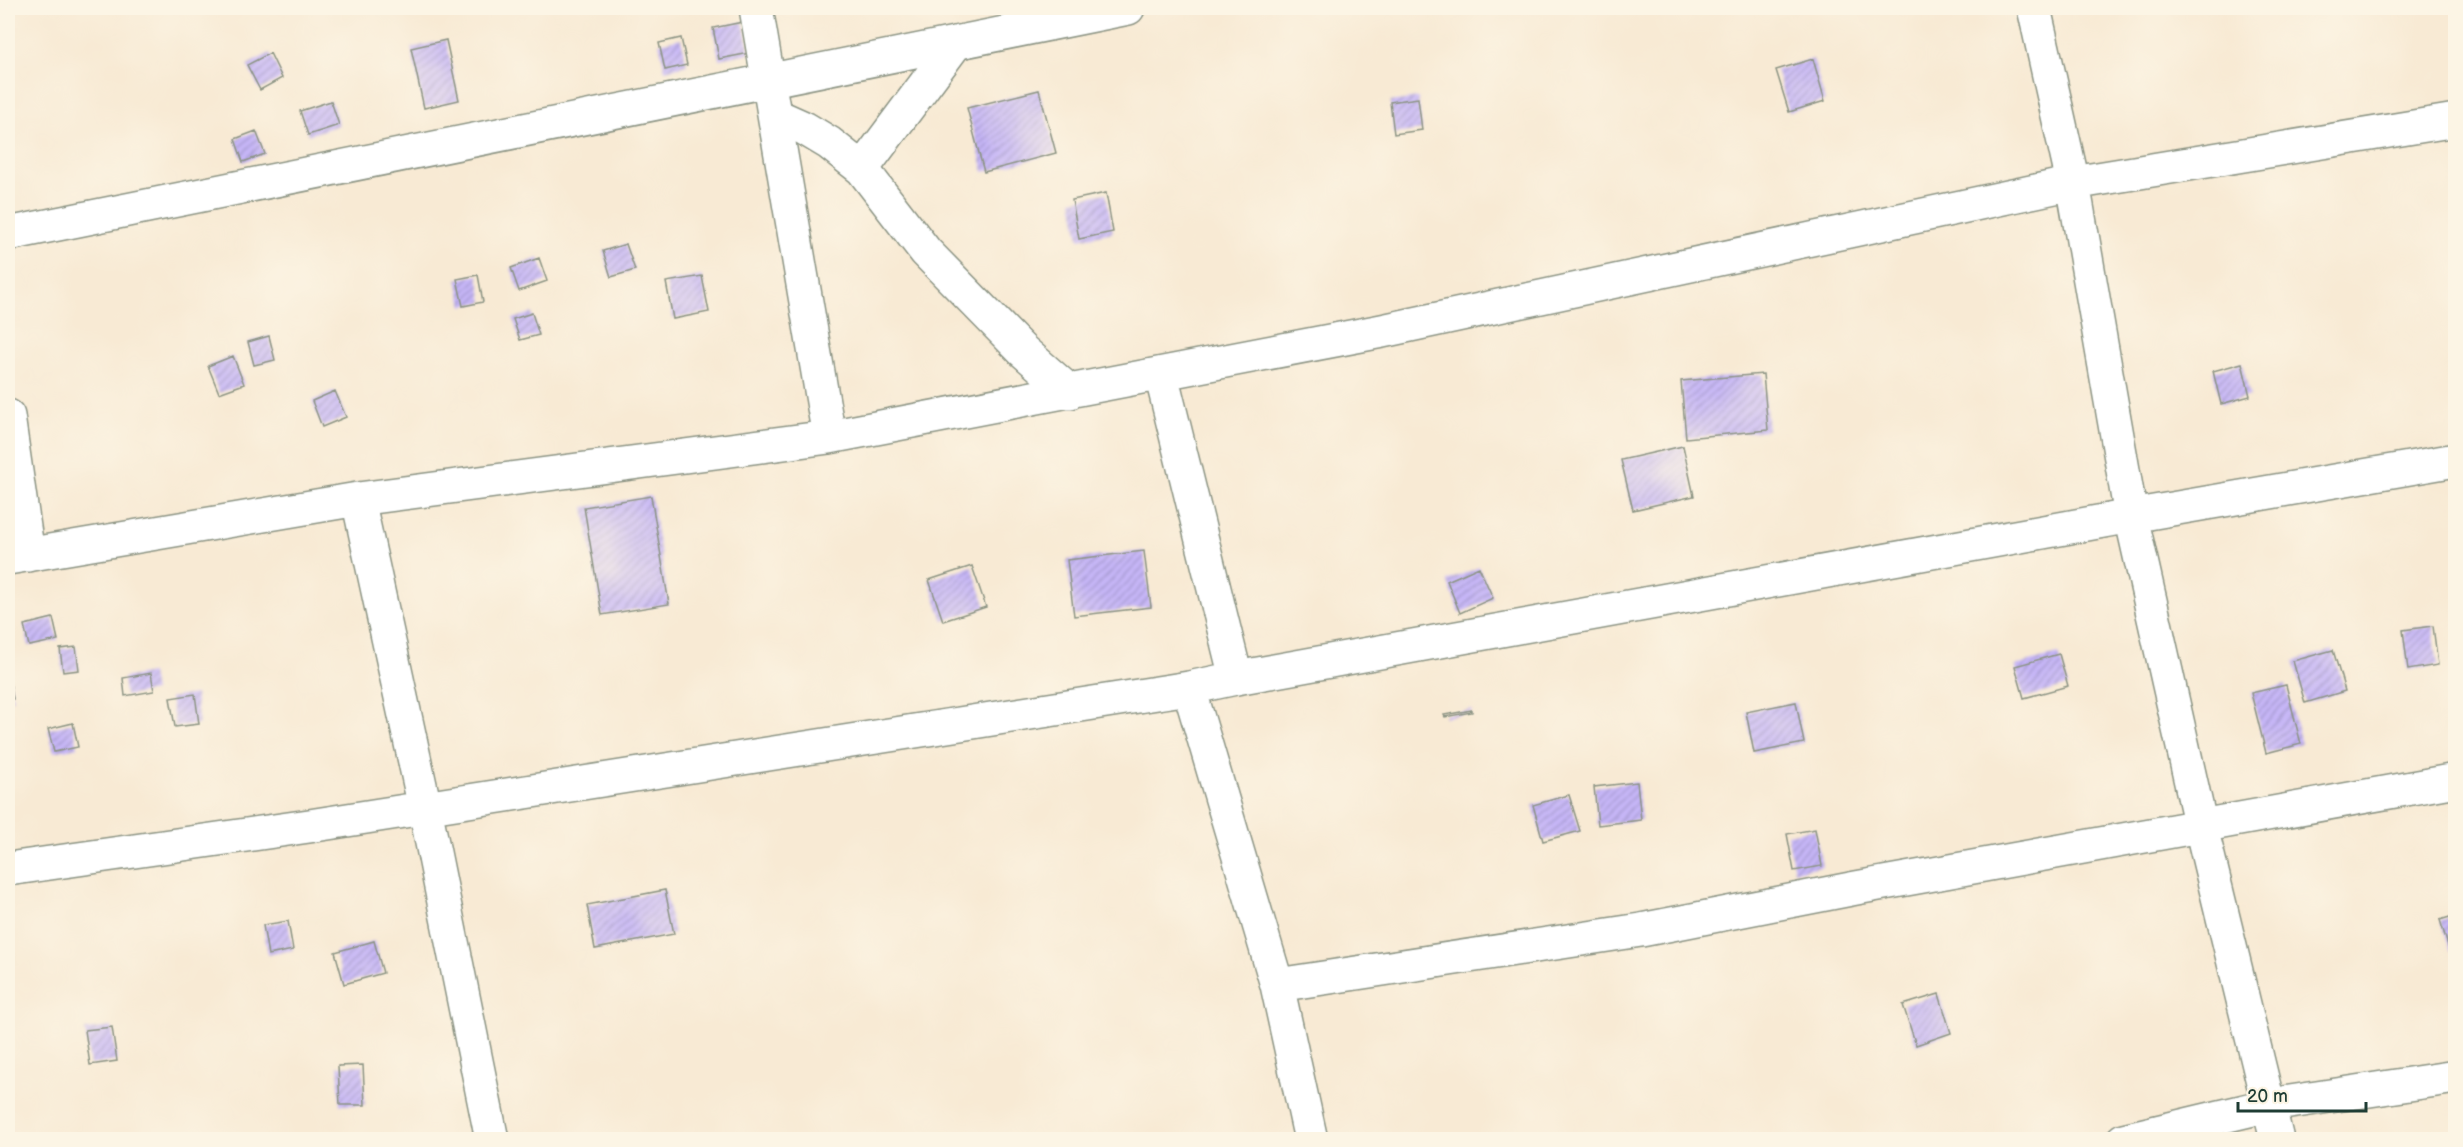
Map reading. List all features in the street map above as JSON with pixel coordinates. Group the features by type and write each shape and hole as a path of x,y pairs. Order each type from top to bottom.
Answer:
{"street":[{"path":"756,8 829,436"},
{"path":"8,234 1128,8"},
{"path":"2034,8 2073,183 2131,516 2201,827 2277,1140"},
{"path":"862,169 956,43"},
{"path":"774,115 804,128 829,143 862,169 926,252 1022,350 1070,392"},
{"path":"8,416 18,556 358,499 829,436 1382,331 2073,183 2456,120"},
{"path":"1161,374 1236,678"},
{"path":"8,869 425,808 1189,688 2131,516 2456,460"},
{"path":"358,499 425,808 483,1138"},
{"path":"1189,688 1277,985 1311,1140"},
{"path":"1277,985 1630,932 1856,888 2456,780"},
{"path":"2123,1140 2270,1105 2456,1077"}],"building":[{"path":"743,22 750,53 719,59 713,28"},
{"path":"681,38 687,65 665,70 659,43"},
{"path":"446,40 459,100 424,108 411,48"},
{"path":"270,53 282,78 260,90 247,65"},
{"path":"1813,59 1825,101 1789,112 1776,70"},
{"path":"1039,90 1056,153 984,172 967,108"},
{"path":"1418,98 1422,130 1394,134 1390,102"},
{"path":"331,101 339,125 308,135 300,111"},
{"path":"256,131 265,154 243,162 235,139"},
{"path":"1106,193 1113,232 1079,239 1072,200"},
{"path":"626,244 635,270 611,277 603,251"},
{"path":"539,258 547,281 519,291 511,268"},
{"path":"478,275 483,302 463,306 457,279"},
{"path":"702,276 709,312 673,319 666,282"},
{"path":"532,313 539,335 520,340 513,319"},
{"path":"269,336 275,360 254,365 248,342"},
{"path":"233,356 244,384 219,393 208,366"},
{"path":"2242,363 2250,396 2221,404 2213,371"},
{"path":"1763,374 1768,430 1686,438 1681,381"},
{"path":"335,391 346,417 322,427 312,401"},
{"path":"1683,446 1694,496 1633,510 1621,460"},
{"path":"651,496 669,604 602,615 584,507"},
{"path":"1144,551 1151,607 1074,616 1067,560"},
{"path":"972,566 986,607 943,621 929,580"},
{"path":"1479,567 1493,598 1460,613 1447,581"},
{"path":"53,618 58,640 29,646 24,625"},
{"path":"2433,626 2438,665 2408,670 2403,630"},
{"path":"76,647 79,670 63,672 60,649"},
{"path":"2333,650 2345,691 2305,703 2293,661"},
{"path":"2059,654 2068,686 2024,698 2015,666"},
{"path":"8,672 13,699 8,700"},
{"path":"151,673 154,691 125,696 123,678"},
{"path":"2286,685 2301,744 2266,753 2251,693"},
{"path":"195,694 199,724 175,727 170,698"},
{"path":"1796,702 1804,743 1754,753 1746,712"},
{"path":"1472,710 1472,712 1445,717 1444,715"},
{"path":"73,723 78,747 54,752 48,729"},
{"path":"1637,782 1641,820 1598,825 1594,787"},
{"path":"1569,795 1580,831 1543,841 1533,805"},
{"path":"1815,829 1822,866 1794,871 1787,834"},
{"path":"665,890 674,934 595,949 587,905"},
{"path":"2456,915 2456,951 2450,952 2440,920"},
{"path":"288,921 293,950 268,955 263,925"},
{"path":"374,941 383,973 344,984 335,952"},
{"path":"1939,994 1951,1033 1916,1045 1903,1005"},
{"path":"112,1027 117,1061 90,1065 85,1030"},
{"path":"363,1065 365,1105 340,1105 338,1066"}]}
